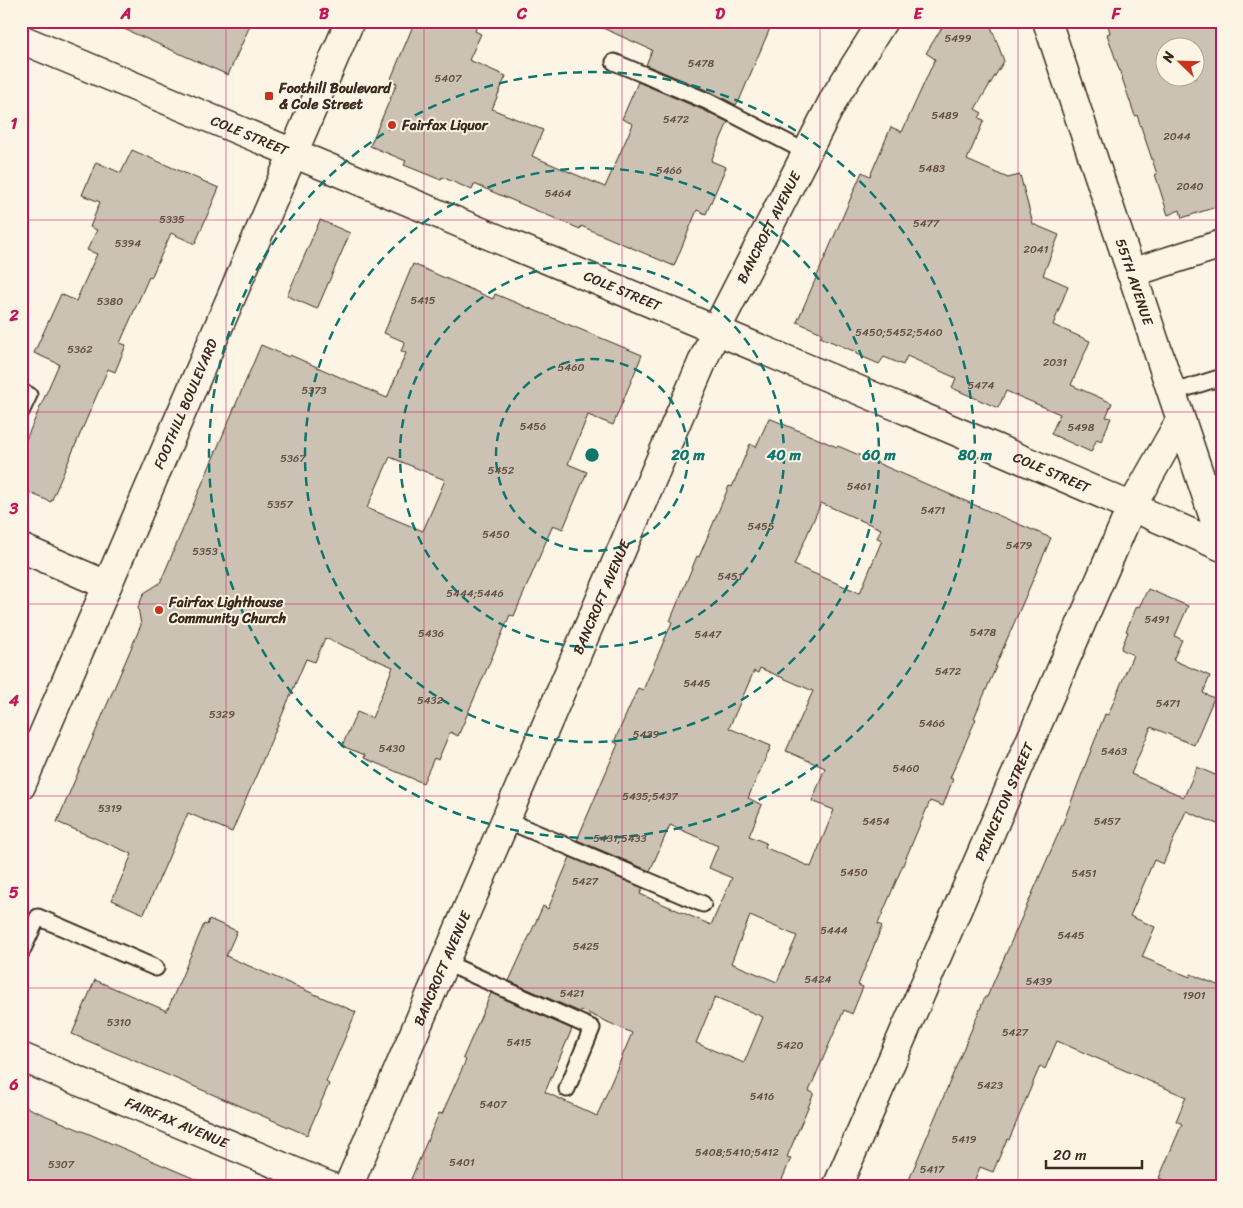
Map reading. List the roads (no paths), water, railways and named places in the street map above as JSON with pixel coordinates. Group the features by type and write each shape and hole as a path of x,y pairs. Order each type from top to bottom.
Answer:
{"street":[{"name":"FOOTHILL BOULEVARD","path":"21,786 350,21"},
{"name":"BANCROFT AVENUE","path":"348,1187 716,330 806,152 836,97 883,21"},
{"name":"55TH AVENUE","path":"1047,21 1180,422 1222,542"},
{"name":"COLE STREET","path":"21,39 716,330 1132,506 1222,547"},
{"path":"1131,273 1222,244"},
{"name":"PRINCETON STREET","path":"837,1187 1132,506 1180,422"},
{"path":"21,548 107,585"},
{"name":"FAIRFAX AVENUE","path":"21,1057 331,1187"}],"lane":[{"path":"614,62 706,101 806,152"},
{"path":"1171,393 1222,377"},
{"path":"21,392 29,395 21,412"},
{"path":"506,820 704,904"},
{"path":"21,953 38,917 156,968"},
{"path":"444,962 592,1028 568,1089"}],"place":[{"name":"Foothill Boulevard & Cole Street","path":"269,96"},
{"name":"Fairfax Liquor","path":"392,125"},
{"name":"Fairfax Lighthouse Community Church","path":"159,610"}]}
